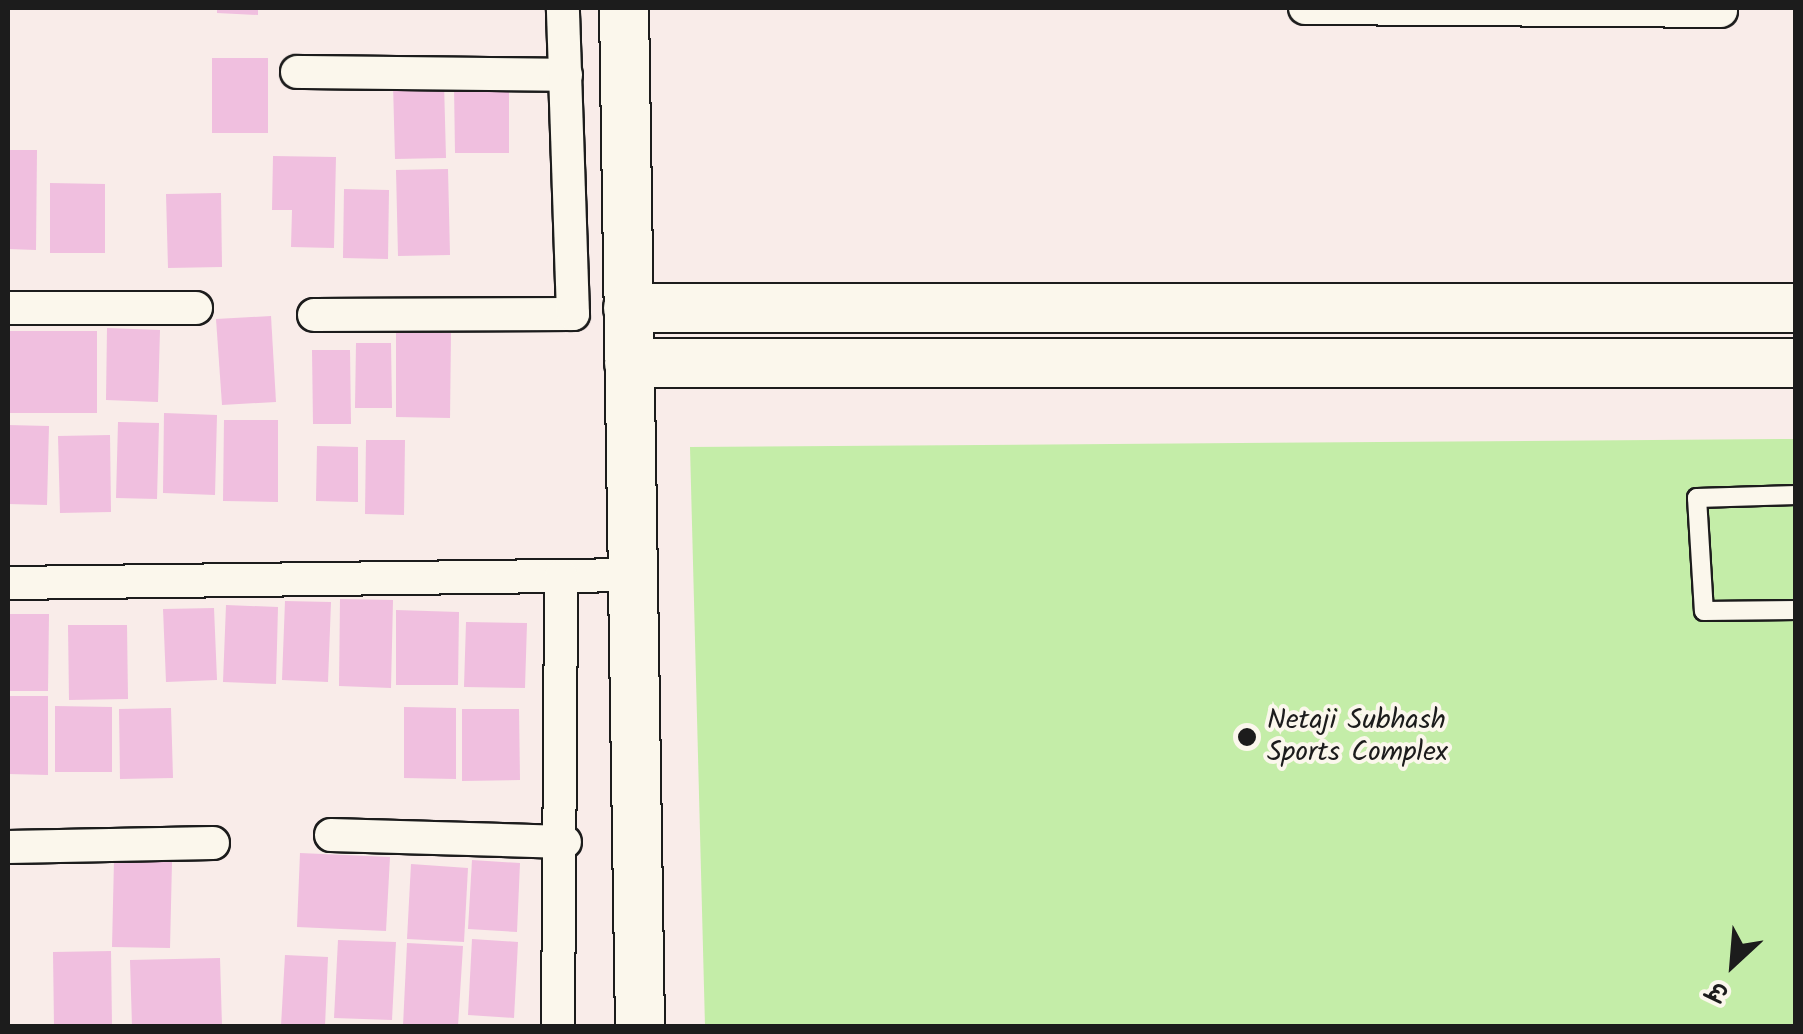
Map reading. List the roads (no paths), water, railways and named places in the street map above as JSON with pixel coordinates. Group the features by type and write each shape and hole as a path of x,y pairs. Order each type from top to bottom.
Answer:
{"street":[{"path":"314,315 573,314 563,8"},
{"path":"624,8 640,1026"},
{"path":"1305,8 1721,11"},
{"path":"297,72 566,75"},
{"path":"8,308 196,308"},
{"path":"628,308 1796,308"},
{"path":"629,363 1796,364"},
{"path":"8,584 632,575"},
{"path":"558,1026 565,842 561,576"},
{"path":"331,835 565,842"},
{"path":"8,847 213,843"}],"lane":[{"path":"1796,496 1697,498 1704,610 1796,610"}],"place":[{"name":"Netaji Subhash Sports Complex","path":"1247,737"}]}
